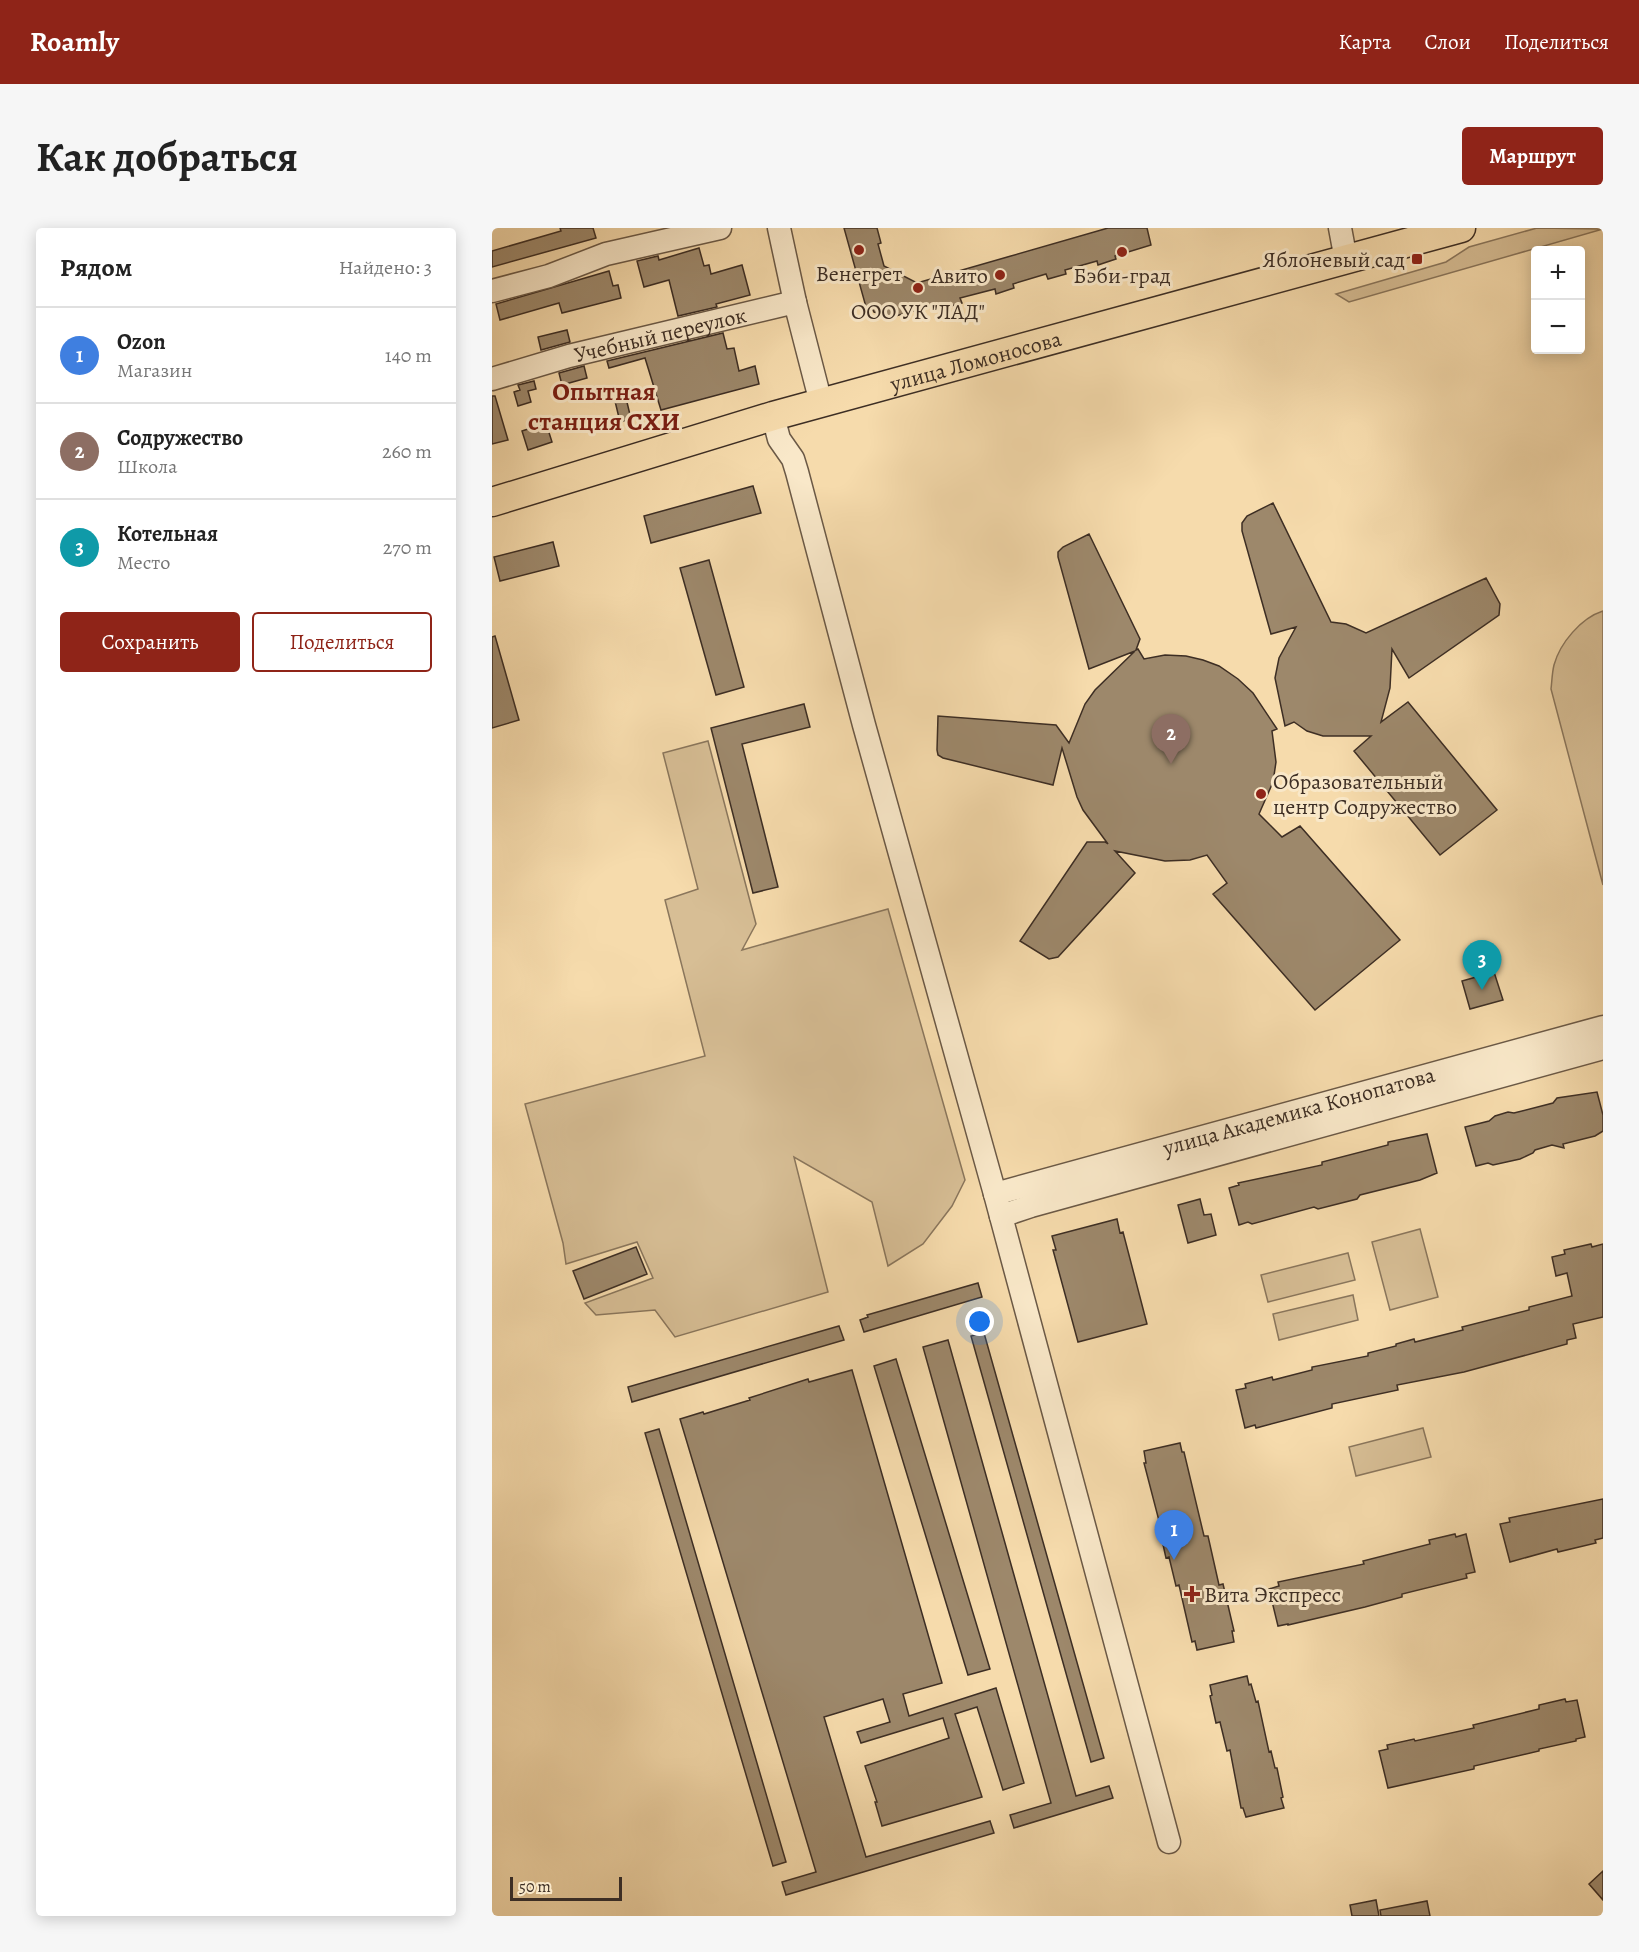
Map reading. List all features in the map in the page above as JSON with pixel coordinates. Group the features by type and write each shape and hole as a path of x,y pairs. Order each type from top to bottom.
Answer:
{"main road":[{"name":"улица Ломоносова","path":"492,502 773,416 1346,260 1411,235 1461,228"}],"street":[{"path":"492,291 549,276 606,254 720,228"},
{"path":"779,228 821,403"},
{"path":"1340,228 1346,260"},
{"name":"Учебный переулок","path":"492,379 569,356 795,302"},
{"path":"773,416 779,439 793,459 797,472 897,845 1001,1216 1169,1842"},
{"name":"улица Академика Конопатова","path":"995,1194 1603,1027"},
{"name":"улица Академика Конопатова","path":"1001,1216 1064,1196 1603,1048"}],"shaded area":[{"path":"1537,228 1603,229 1544,246 1531,246 1531,250 1349,302 1336,294 1446,262 1469,247"},
{"path":"1603,611 1603,885 1551,689 1554,665 1566,640 1579,625"},
{"path":"708,741 756,924 742,950 888,909 965,1180 952,1206 923,1244 888,1266 872,1202 794,1157 828,1292 675,1337 655,1310 596,1315 585,1303 653,1278 637,1242 566,1264 563,1243 525,1104 705,1056 665,900 698,889 663,753"},
{"path":"1420,1229 1438,1297 1390,1310 1372,1242"},
{"path":"1348,1253 1355,1280 1268,1302 1261,1275"},
{"path":"1353,1295 1358,1320 1279,1340 1273,1314"},
{"path":"1423,1428 1431,1457 1356,1476 1349,1447"}],"building":[{"path":"560,228 593,228 596,238 492,267 492,251 561,231"},
{"path":"844,228 877,228 881,243 878,244 884,266 917,283 1108,228 1147,228 1151,245 1115,256 1116,259 1098,265 1097,261 1065,270 1066,274 1048,279 1046,274 1013,284 1014,288 996,294 995,289 960,298 962,303 944,308 942,303 892,317 874,312 871,306 866,307"},
{"path":"699,248 704,266 709,265 711,274 742,265 750,295 716,304 717,307 678,316 669,280 644,287 637,261 658,256 659,260"},
{"path":"609,271 613,286 618,285 621,298 562,313 559,303 500,320 496,304"},
{"path":"567,330 570,342 541,350 538,337"},
{"path":"723,333 727,349 734,348 739,371 755,366 759,384 661,410 645,358 609,368 607,361"},
{"path":"584,366 587,378 562,385 559,373"},
{"path":"534,381 536,389 528,391 531,402 518,406 514,392 520,390 518,385"},
{"path":"492,396 495,396 508,440 492,444"},
{"path":"626,398 631,419 620,422 615,401"},
{"path":"546,423 552,442 528,450 522,431"},
{"path":"753,486 761,513 651,543 644,516"},
{"path":"1273,503 1331,622 1346,624 1366,633 1486,578 1500,604 1499,615 1409,678 1392,649 1390,688 1381,722 1408,702 1497,810 1440,855 1354,751 1371,736 1323,736 1307,731 1294,722 1285,726 1275,678 1279,658 1296,627 1271,634 1242,531 1242,523 1247,516"},
{"path":"1089,534 1140,639 1136,650 1138,649 1144,659 1165,655 1186,656 1219,666 1253,693 1277,729 1272,731 1276,762 1273,782 1259,814 1282,837 1300,826 1400,940 1315,1010 1213,894 1227,883 1207,855 1190,860 1165,861 1115,851 1135,873 1058,957 1049,959 1020,941 1087,842 1108,844 1083,810 1062,748 1053,785 943,758 938,755 937,750 938,716 1056,725 1069,743 1085,704 1095,690 1135,651 1089,669 1058,552 1063,547"},
{"path":"553,542 559,566 500,581 494,557"},
{"path":"709,560 744,687 716,695 680,568"},
{"path":"495,636 519,720 492,728 492,637"},
{"path":"804,704 810,727 742,744 778,887 753,893 711,728"},
{"path":"1494,972 1503,1000 1470,1009 1462,981"},
{"path":"1597,1092 1603,1115 1603,1131 1595,1136 1563,1144 1564,1148 1552,1145 1535,1150 1520,1159 1476,1166 1465,1127 1489,1121 1495,1116 1508,1112 1514,1113 1553,1103 1557,1098"},
{"path":"1427,1134 1437,1173 1420,1180 1360,1195 1357,1199 1318,1209 1314,1207 1252,1224 1248,1222 1239,1225 1229,1188 1239,1185 1238,1183 1322,1165 1322,1162 1388,1145 1388,1142"},
{"path":"1200,1199 1204,1215 1211,1214 1216,1235 1188,1243 1178,1205"},
{"path":"1117,1219 1120,1233 1123,1232 1147,1324 1078,1342 1053,1250 1056,1250 1052,1236"},
{"path":"1591,1244 1592,1247 1603,1244 1603,1317 1573,1324 1576,1338 1567,1340 1567,1344 1464,1372 1397,1385 1398,1390 1332,1404 1332,1408 1256,1428 1255,1425 1245,1428 1236,1390 1246,1388 1245,1384 1272,1377 1273,1380 1312,1370 1312,1367 1368,1356 1368,1353 1396,1346 1396,1344 1414,1339 1415,1342 1463,1330 1462,1327 1529,1310 1529,1307 1572,1296 1567,1273 1556,1276 1552,1257 1565,1254 1564,1250"},
{"path":"636,1247 647,1274 584,1299 573,1271"},
{"path":"978,1283 982,1297 864,1332 860,1320 868,1317 867,1315"},
{"path":"839,1326 844,1340 632,1402 628,1387"},
{"path":"984,1333 1104,1758 1091,1762 971,1336"},
{"path":"948,1340 1076,1796 1109,1786 1113,1798 1014,1828 1010,1815 1051,1803 923,1347"},
{"path":"896,1359 990,1669 968,1675 874,1366"},
{"path":"852,1370 942,1683 903,1694 909,1716 996,1688 1024,1783 1003,1790 977,1707 955,1714 982,1797 882,1826 865,1766 949,1738 943,1718 861,1743 857,1732 890,1722 883,1699 824,1717 866,1857 990,1821 994,1833 786,1895 782,1882 816,1872 680,1419 750,1400 749,1398 808,1379 809,1382"},
{"path":"659,1429 786,1862 773,1866 645,1433"},
{"path":"1180,1443 1204,1536 1208,1536 1219,1585 1223,1584 1234,1631 1232,1631 1234,1642 1197,1650 1195,1641 1192,1642 1179,1585 1176,1586 1169,1557 1166,1558 1162,1540 1164,1540 1144,1463 1146,1463 1144,1451"},
{"path":"1603,1499 1603,1538 1595,1540 1596,1543 1558,1552 1557,1549 1510,1562 1500,1524 1510,1522 1509,1518"},
{"path":"1455,1534 1456,1537 1466,1534 1475,1572 1466,1574 1467,1578 1402,1594 1402,1597 1365,1607 1278,1626 1269,1589 1279,1586 1278,1582 1364,1564 1363,1561 1430,1544 1429,1540"},
{"path":"1247,1676 1256,1702 1258,1701 1269,1752 1271,1751 1275,1768 1277,1768 1284,1808 1246,1817 1241,1808 1230,1750 1227,1751 1220,1722 1216,1723 1210,1685"},
{"path":"1565,1699 1566,1702 1577,1700 1585,1737 1539,1749 1539,1751 1474,1766 1474,1769 1388,1788 1379,1751 1388,1749 1387,1745 1474,1728 1473,1725 1539,1709 1539,1705"},
{"path":"1603,1871 1603,1900 1589,1884"},
{"path":"1376,1900 1379,1916 1352,1916 1350,1905"},
{"path":"1427,1901 1430,1916 1381,1916 1380,1910"}],"place":[{"name":"Венегрет","path":"859,250"},
{"name":"Бэби-град","path":"1122,252"},
{"name":"Яблоневый сад","path":"1417,259"},
{"name":"Авито","path":"1000,275"},
{"name":"ООО УК \"ЛАД\"","path":"918,288"},
{"name":"Содружество","path":"1171,764"},
{"name":"Образовательный центр Содружество","path":"1261,794"},
{"name":"Котельная","path":"1482,990"},
{"name":"Ozon","path":"1174,1560"},
{"name":"Вита Экспресс","path":"1192,1594"}],"district":[{"name":"Опытная станция СХИ","path":"604,406"}]}
